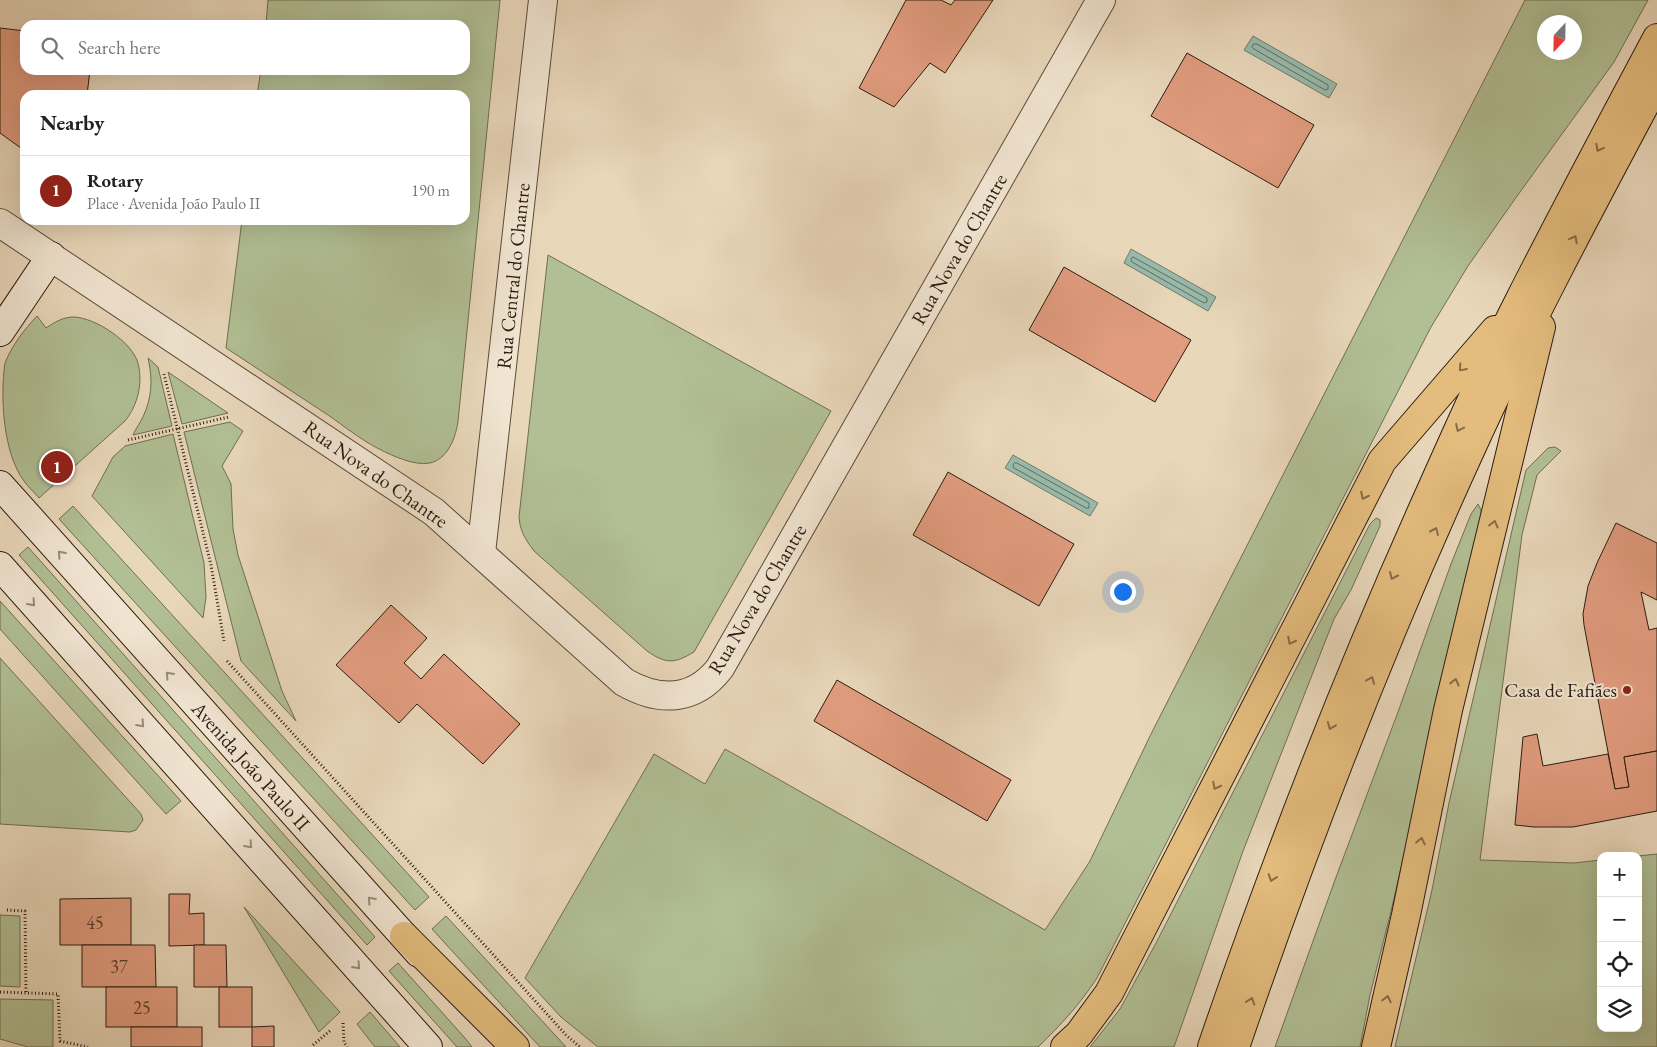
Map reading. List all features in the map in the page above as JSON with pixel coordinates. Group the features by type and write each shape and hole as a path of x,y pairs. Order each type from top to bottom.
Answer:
{"highway":[{"path":"1212,1047 1240,964 1284,847 1351,676 1401,557 1517,305 1657,38"},
{"path":"1235,1047 1314,823 1363,698 1470,450 1551,282 1657,82"},
{"path":"1376,1047 1406,915 1448,710 1534,361 1551,282"},
{"path":"1065,1047 1079,1034 1108,993 1382,461 1517,305"},
{"path":"404,936 515,1047"}],"street":[{"name":"Rua Central do Chantre","path":"482,553 543,0"},
{"name":"Rua Nova do Chantre","path":"0,223 406,492 434,512 482,553 624,682 655,696 668,696 692,690 708,681 720,668 1101,0"},
{"path":"0,332 51,256"},
{"name":"Avenida João Paulo II","path":"0,485 501,1047"},
{"path":"0,566 428,1047"}],"path":[{"path":"163,368 211,565 224,642"},
{"path":"128,440 229,417"},
{"path":"227,661 566,1035 580,1047"},
{"path":"7,910 25,911 26,993"},
{"path":"0,992 58,994 60,1042 88,1047"},
{"path":"343,1023 344,1042 347,1047"},
{"path":"313,1045 331,1030"}],"shaded area":[{"path":"268,0 500,0 458,421 450,446 442,457 436,461 424,464 404,460 372,445 226,348 241,225 470,225 470,90 258,90 260,75 470,75 470,20 266,20"},
{"path":"1525,0 1648,0 1614,62 1468,266 1431,327 1097,978 1070,1014 1038,1047 598,1047 561,1017 525,978 654,754 705,784 725,749 1045,930 1090,861 1152,732"},
{"path":"548,255 831,411 694,652 681,659 665,660 647,651 534,551 522,531 519,517"},
{"path":"37,316 46,328 63,319 74,317 83,318 112,332 129,347 134,355 138,363 140,378 136,401 125,421 39,498 24,481 11,455 3,407 5,363 19,338"},
{"path":"148,358 158,367 172,426 133,435 143,417 150,395 151,374"},
{"path":"168,372 228,413 182,424"},
{"path":"230,422 243,431 222,466 231,484 233,529 238,555 282,691 296,721 241,661 184,432"},
{"path":"173,434 204,563 206,597 203,618 92,496 113,457 125,446"},
{"path":"1555,447 1561,451 1537,475 1522,535 1480,860 1574,863 1597,860 1597,1032 1642,1032 1642,856 1657,854 1657,1047 1395,1047 1526,470 1548,448"},
{"path":"1478,504 1481,510 1481,518 1370,995 1360,1047 1275,1047 1451,564 1471,514"},
{"path":"73,506 429,897 415,910 59,519"},
{"path":"1376,518 1380,520 1380,526 1351,590 1334,619 1243,851 1174,1047 1090,1047 1120,1009 1155,945 1370,524"},
{"path":"28,547 375,937 367,945 19,555"},
{"path":"0,601 181,801 166,814 0,629"},
{"path":"0,658 141,814 143,820 136,830 130,832 0,824"},
{"path":"244,907 340,1012 319,1032"},
{"path":"0,915 20,916 20,987 0,986"},
{"path":"446,916 566,1047 540,1047 432,929"},
{"path":"398,963 472,1047 457,1047 389,971"},
{"path":"0,999 53,1000 53,1047 28,1047 0,1039"},
{"path":"370,1012 400,1047 375,1047 357,1024"}],"water":[{"path":"1253,36 1337,84 1329,98 1244,50"},
{"path":"1131,249 1216,297 1208,311 1124,263"},
{"path":"1013,455 1098,503 1090,516 1005,468"}],"building":[{"path":"906,0 941,0 951,5 955,0 993,0 945,73 930,63 894,107 859,88"},
{"path":"0,28 20,30 20,75 89,75 88,90 20,90 20,147 0,133"},
{"path":"1187,53 1314,125 1278,188 1151,116"},
{"path":"1064,267 1191,340 1155,402 1029,330"},
{"path":"948,472 1074,544 1039,606 913,535"},
{"name":"Casa de Fafiães","path":"1616,523 1657,543 1657,600 1641,592 1649,630 1657,628 1657,751 1624,757 1629,787 1615,789 1583,614 1588,586"},
{"path":"391,605 427,638 404,663 421,679 444,654 520,724 483,764 417,704 399,723 336,665"},
{"path":"837,680 1011,780 987,821 814,721"},
{"path":"1537,734 1543,766 1608,754 1615,789 1629,787 1624,757 1657,751 1657,811 1573,827 1515,825 1523,737"},
{"path":"169,894 190,894 189,914 204,913 204,945 169,946"},
{"path":"131,898 131,945 60,945 60,899"},
{"path":"82,945 155,945 156,987 82,987"},
{"path":"194,945 226,945 227,987 194,987"},
{"path":"106,987 177,987 177,1027 106,1027"},
{"path":"219,987 252,987 252,1027 219,1027"},
{"path":"274,1026 274,1047 252,1047 252,1027"},
{"path":"131,1027 202,1027 202,1047 131,1047"}],"place":[{"name":"Rotary","path":"57,467"},
{"name":"Casa de Fafiães","path":"1627,690"}]}
